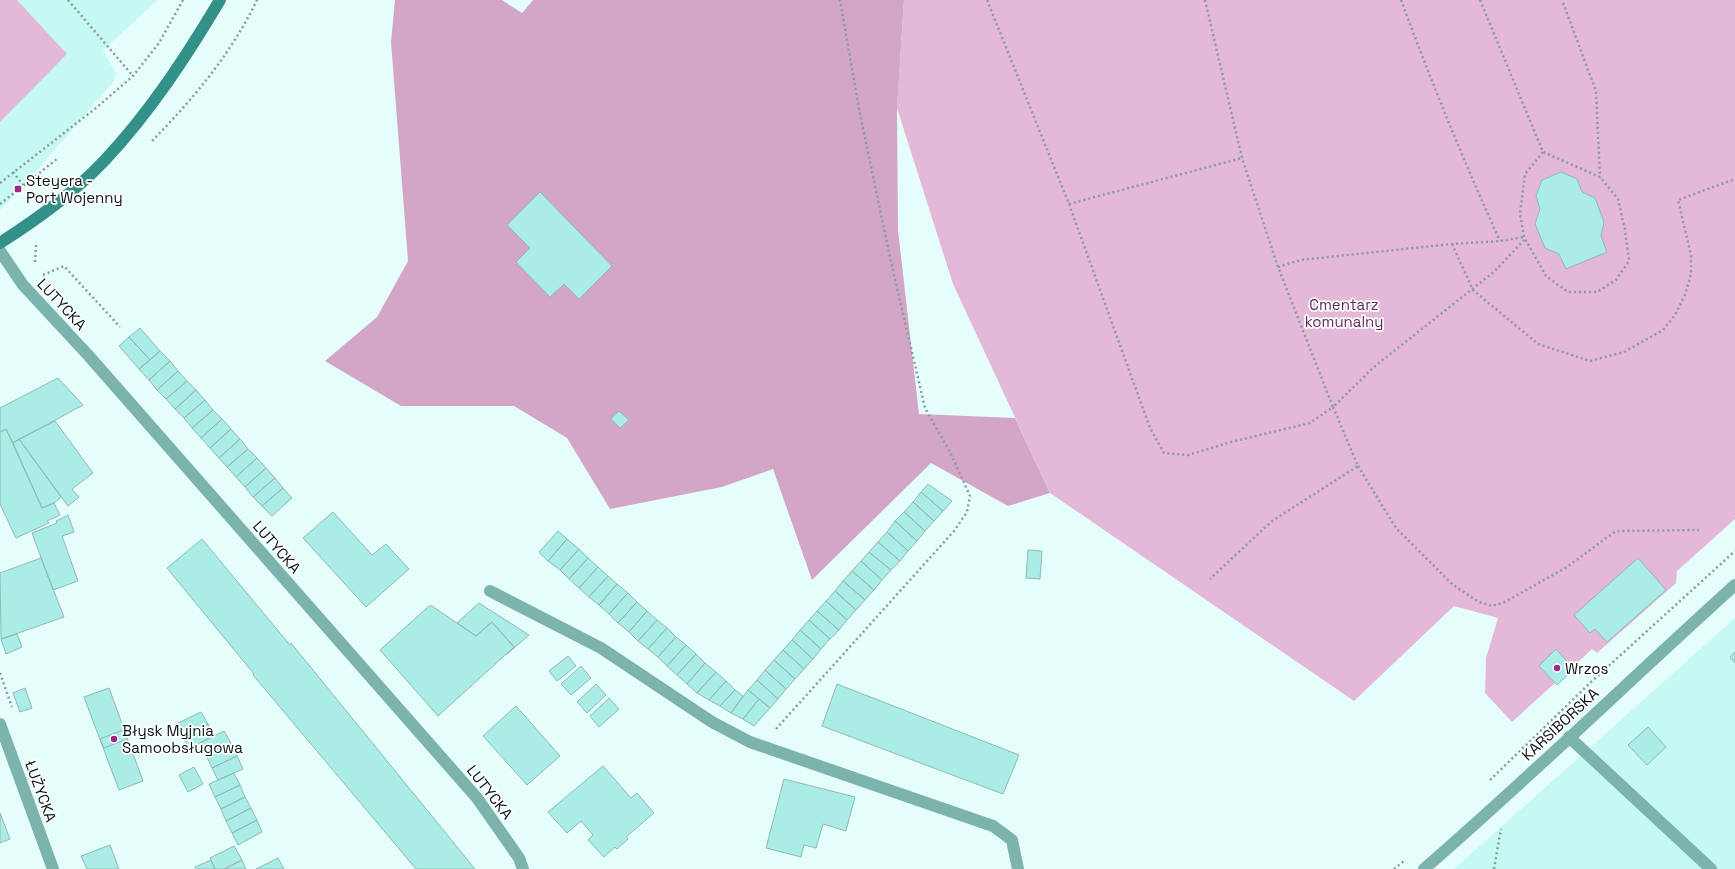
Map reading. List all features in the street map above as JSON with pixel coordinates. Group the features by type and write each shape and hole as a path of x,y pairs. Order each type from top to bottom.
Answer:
{"street":[{"path":"0,243 64,198 104,161 157,98 192,48 220,0"},
{"name":"LUTYCKA","path":"0,251 24,285 88,355 477,798 519,858 523,869"},
{"name":"KARSIBORSKA","path":"1424,869 1491,810 1735,585"},
{"path":"490,591 601,648 712,722 750,742 993,826 1012,840 1018,869"},
{"name":"ŁUŻYCKA","path":"0,724 53,869"},
{"path":"1569,737 1711,869"}],"path":[{"path":"68,0 134,76"},
{"path":"0,183 96,108 134,76 159,43 183,0"},
{"path":"769,748 774,731 954,531 967,512 970,496 951,454 925,408 891,262 860,114 840,0"},
{"path":"986,0 1068,204 1150,428 1164,453 1188,455 1231,442 1310,423 1333,407 1375,366 1473,290 1495,271 1524,238"},
{"path":"1205,0 1242,158 1278,267 1358,466 1396,528 1453,585 1479,602 1492,606 1505,602 1567,567 1616,530 1700,530"},
{"path":"1402,0 1424,60 1478,193 1500,241"},
{"path":"1480,0 1543,152 1600,177 1618,199 1625,230 1629,261 1616,280 1597,292 1568,292 1546,276 1524,238 1520,214 1525,174 1543,152"},
{"path":"1562,0 1596,91 1600,177"},
{"path":"1068,204 1242,158"},
{"path":"0,204 58,159"},
{"path":"13,172 23,185"},
{"path":"1452,244 1473,290 1538,344 1590,361 1624,352 1663,330 1675,315 1691,274 1691,255 1678,200 1735,179"},
{"path":"1278,267 1300,260 1524,238"},
{"path":"40,276 64,266 120,327"},
{"path":"1210,579 1272,521 1358,466"},
{"path":"1489,781 1591,682 1735,551"},
{"path":"1394,869 1409,856"}],"shaded area":[{"path":"0,0 158,0 103,50 116,74 113,82 22,188 0,210"},
{"path":"395,0 502,0 522,13 533,0 904,0 897,108 898,230 919,414 1015,418 1050,493 1008,506 931,463 812,580 773,469 722,487 610,509 567,438 514,406 401,406 325,361 377,317 408,261 391,42"},
{"path":"1735,618 1735,869 1454,869"}],"green space":[{"path":"0,0 17,0 67,54 0,122"},
{"name":"Cmentarz komunalny","path":"904,0 1735,0 1735,519 1677,571 1676,583 1597,653 1592,649 1573,667 1556,650 1539,666 1555,683 1512,722 1485,693 1486,658 1498,618 1454,606 1354,701 1050,493 953,284 897,108"}],"building":[{"path":"1561,172 1577,179 1582,192 1595,198 1604,222 1601,236 1607,252 1566,269 1559,254 1545,248 1535,224 1540,209 1536,196 1542,180"},
{"path":"540,192 612,266 579,299 564,284 550,297 516,262 530,248 507,225"},
{"path":"140,328 160,351 150,360 129,337"},
{"path":"129,337 150,360 139,369 119,346"},
{"path":"160,351 170,361 149,380 139,369"},
{"path":"170,361 178,371 157,390 149,380"},
{"path":"178,371 187,381 166,399 157,390"},
{"path":"58,378 83,405 13,443 6,429 0,432 0,408"},
{"path":"187,381 196,390 175,409 166,399"},
{"path":"196,390 205,400 184,418 175,409"},
{"path":"205,400 213,410 192,428 184,418"},
{"path":"213,410 222,419 201,438 192,428"},
{"path":"619,411 629,420 620,428 611,419"},
{"path":"222,419 231,429 210,448 201,438"},
{"path":"55,421 93,473 72,489 79,497 68,506 19,439"},
{"path":"6,429 42,508 54,503 60,515 47,521 49,523 16,538 0,504 0,432"},
{"path":"231,429 240,439 219,458 210,448"},
{"path":"19,439 61,497 54,503 42,508 13,443"},
{"path":"240,439 248,449 227,467 219,458"},
{"path":"248,449 257,458 236,477 227,467"},
{"path":"257,458 266,468 245,487 236,477"},
{"path":"266,468 275,478 253,497 245,487"},
{"path":"275,478 283,488 262,506 253,497"},
{"path":"928,484 952,501 943,511 921,492"},
{"path":"283,488 292,498 272,516 262,506"},
{"path":"921,492 943,511 934,521 913,502"},
{"path":"913,502 934,521 925,531 904,512"},
{"path":"333,512 372,555 386,544 409,569 366,607 303,538"},
{"path":"904,512 925,531 917,541 895,521"},
{"path":"68,515 74,532 62,536 78,581 53,590 32,533 57,523 56,521"},
{"path":"895,521 917,541 908,551 887,532"},
{"path":"558,531 567,539 548,561 539,552"},
{"path":"887,532 908,551 900,561 878,542"},
{"path":"202,539 290,645 291,643 475,869 416,869 253,675 254,674 167,568"},
{"path":"567,539 579,549 560,570 548,561"},
{"path":"878,542 900,561 891,570 869,552"},
{"path":"579,549 588,558 569,579 560,570"},
{"path":"1028,550 1042,551 1040,579 1026,578"},
{"path":"869,552 891,570 882,580 861,561"},
{"path":"41,558 64,617 1,639 0,573"},
{"path":"588,558 598,567 579,588 569,579"},
{"path":"1638,558 1666,590 1607,642 1595,629 1590,633 1574,615"},
{"path":"861,561 882,580 874,590 852,571"},
{"path":"598,567 608,576 589,597 579,588"},
{"path":"852,571 874,590 865,600 843,581"},
{"path":"608,576 617,584 599,605 589,597"},
{"path":"843,581 865,600 856,610 835,591"},
{"path":"617,584 628,593 609,614 599,605"},
{"path":"835,591 856,610 847,620 826,601"},
{"path":"628,593 637,602 618,623 609,614"},
{"path":"826,601 847,620 839,630 817,611"},
{"path":"637,602 647,611 629,632 618,623"},
{"path":"479,603 529,635 506,655 514,647 492,622 476,636 457,623"},
{"path":"429,606 432,606 476,636 492,622 514,647 438,716 380,650"},
{"path":"647,611 657,620 638,641 629,632"},
{"path":"817,611 839,630 830,639 809,620"},
{"path":"657,620 667,628 648,649 638,641"},
{"path":"809,620 830,639 821,649 800,630"},
{"path":"667,628 676,637 658,657 648,649"},
{"path":"800,630 821,649 813,659 792,640"},
{"path":"17,634 22,647 6,654 1,639"},
{"path":"676,637 686,645 667,666 658,657"},
{"path":"792,640 813,659 804,669 783,650"},
{"path":"686,645 696,654 677,675 667,666"},
{"name":"Wrzos","path":"1556,649 1574,669 1557,685 1539,666"},
{"path":"783,650 804,669 795,679 774,660"},
{"path":"1735,652 1735,663 1730,657"},
{"path":"696,654 705,663 687,684 677,675"},
{"path":"568,656 576,666 557,681 549,671"},
{"path":"774,660 795,679 786,689 765,670"},
{"path":"705,663 716,672 697,693 687,684"},
{"path":"581,666 591,678 571,695 561,684"},
{"path":"765,670 786,689 778,699 757,680"},
{"path":"716,672 726,681 709,700 697,693"},
{"path":"757,680 778,699 770,708 748,690"},
{"path":"726,681 735,690 720,706 709,700"},
{"path":"596,684 606,695 587,713 577,702"},
{"path":"837,684 1019,755 1003,794 822,726"},
{"path":"25,688 32,708 20,712 13,693"},
{"path":"109,688 143,781 119,790 84,697"},
{"path":"735,690 743,696 731,713 720,706"},
{"path":"748,690 759,699 743,719 731,713"},
{"path":"609,698 619,709 599,727 590,716"},
{"path":"759,699 770,708 754,726 743,719"},
{"path":"516,706 560,756 527,785 483,736"},
{"path":"201,712 208,724 183,737 176,724"},
{"path":"208,724 215,735 189,749 183,737"},
{"path":"1648,727 1666,747 1647,765 1628,745"},
{"name":"Błysk Myjnia Samoobsługowa","path":"123,730 127,739 104,748 100,739"},
{"path":"224,731 231,743 206,755 200,743"},
{"path":"231,743 237,756 212,768 206,755"},
{"path":"237,756 243,769 218,780 212,768"},
{"path":"603,766 631,798 637,793 654,813 626,837 628,839 617,849 615,847 604,857 588,840 593,835 581,821 567,833 548,812"},
{"path":"194,767 203,784 188,792 179,775"},
{"path":"234,773 240,785 215,797 209,784"},
{"path":"784,779 855,797 846,831 823,824 816,848 804,845 801,857 766,848"},
{"path":"240,785 245,797 221,809 215,797"},
{"path":"245,797 251,808 226,821 221,809"},
{"path":"251,808 257,820 232,833 226,821"},
{"path":"0,813 10,839 0,843"},
{"path":"257,820 262,832 238,845 232,833"},
{"path":"110,845 119,869 87,869 81,856"},
{"path":"234,846 242,860 224,869 215,869 210,858"},
{"path":"278,858 284,869 256,869"},
{"path":"211,860 215,869 196,869 195,867"},
{"path":"242,860 246,869 224,869"}],"place":[{"name":"Steyera - Port Wojenny","path":"18,189"},
{"name":"Wrzos","path":"1557,668"},
{"name":"Błysk Myjnia Samoobsługowa","path":"114,739"}]}
